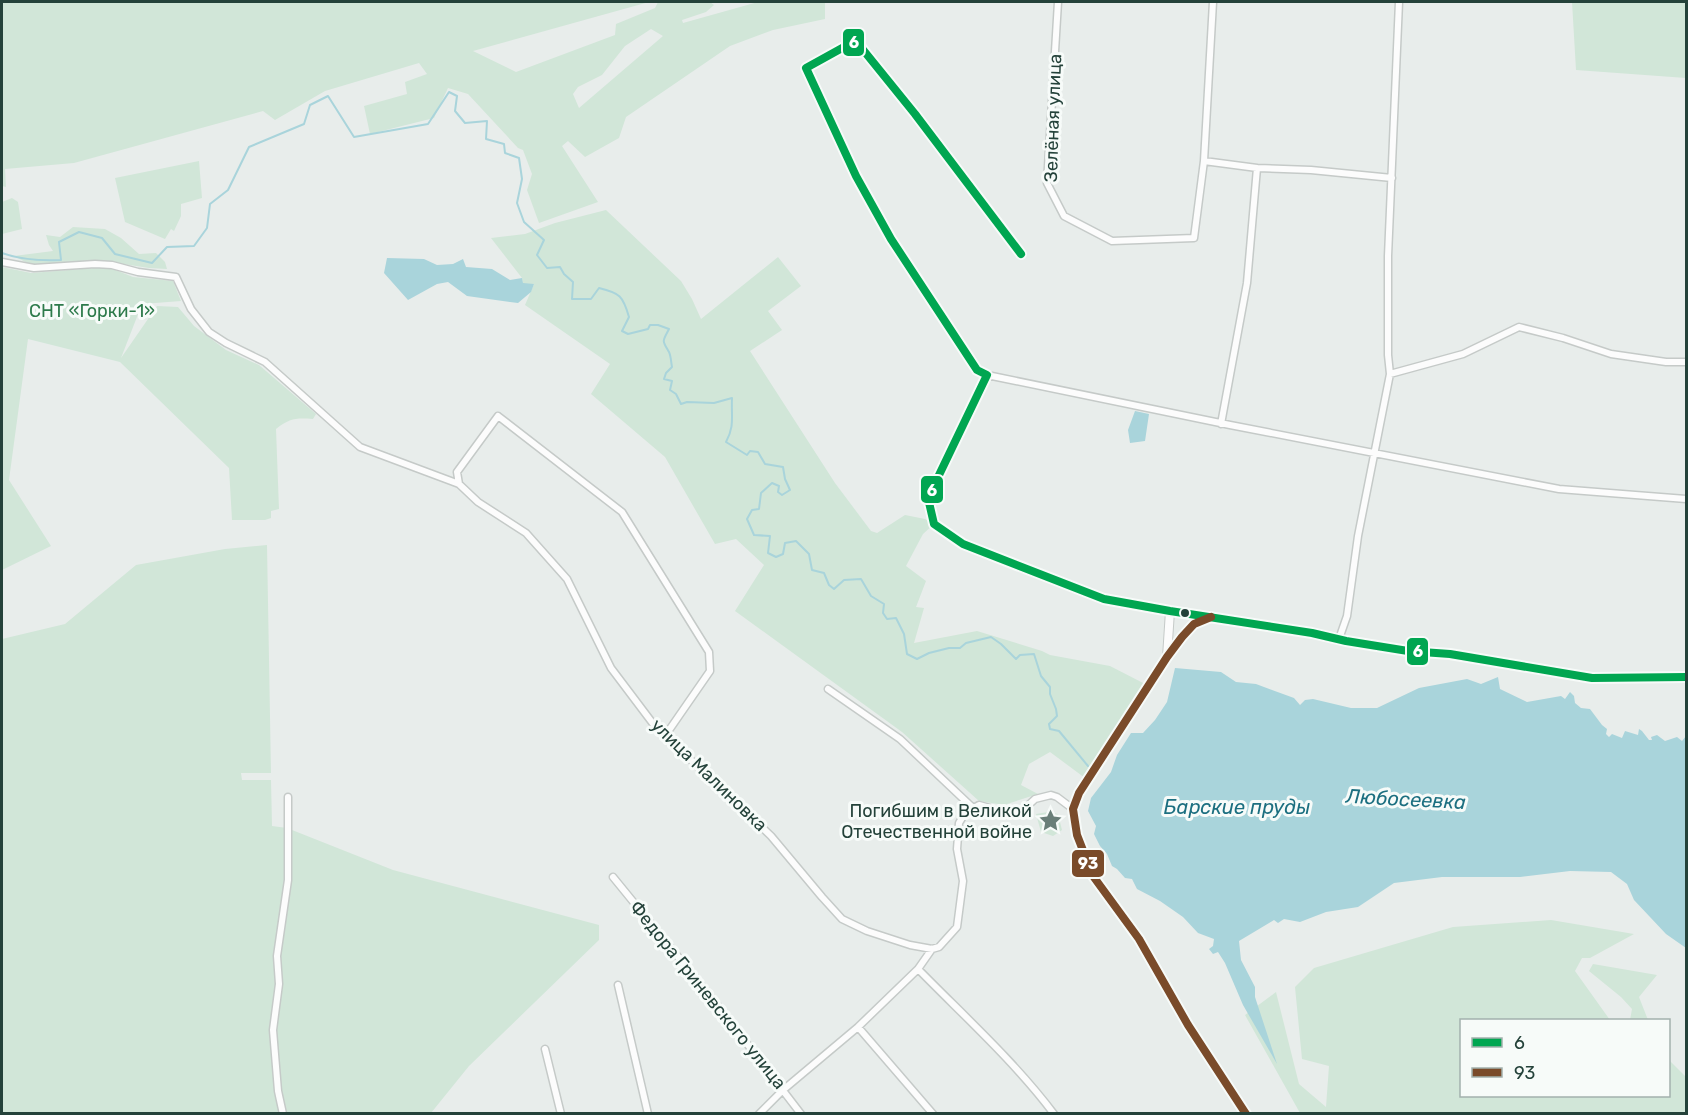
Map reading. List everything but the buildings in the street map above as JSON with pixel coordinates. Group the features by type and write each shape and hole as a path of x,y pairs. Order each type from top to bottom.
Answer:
{"street":[{"name":"Зелёная улица","path":"1058,2 1047,183 1064,216 1112,241 1194,238 1204,161"},
{"path":"1213,2 1204,161 1257,168 1311,170 1392,178"},
{"path":"1340,639 1347,616 1359,536 1390,374 1388,256 1399,2"},
{"path":"1021,254 915,114 860,46 853,42 806,68 856,176 891,239 977,370 987,375 1221,424 1559,489 1686,499"},
{"path":"1221,424 1247,283 1257,168"},
{"path":"2,262 34,268 104,264 138,272 176,277 191,309 209,332 265,362 360,447 459,484 457,472 498,416 622,512 709,652 710,670 665,736"},
{"path":"1390,374 1462,354 1519,327 1563,338 1611,354 1666,362 1686,362"},
{"path":"987,375 928,498 934,524 963,544 1104,598 1170,611 1312,633 1408,651 1450,654 1592,678 1686,677"},
{"name":"улица Малиновка","path":"459,484 478,502 526,533 567,579 611,668 654,725 771,836 842,919 867,931 910,945 932,949"},
{"path":"1167,657 1170,611"},
{"path":"1190,614 1194,624"},
{"path":"1211,617 1194,624 1167,657 1079,793 1073,809 1077,835 1093,876 1139,939 1188,1025 1246,1113"},
{"path":"828,689 900,739 973,808"},
{"path":"759,1113 858,1027 918,969 932,949 945,942 957,927 963,881 957,849 959,823 965,813 979,806 1011,814 1022,811 1035,799 1051,795 1073,809"},
{"path":"283,1113 278,1091 273,1030 279,984 277,956 288,880 288,797"},
{"name":"Федора Гриневского улица","path":"613,878 715,1002 801,1113"},
{"path":"918,969 1038,1092 1054,1113"},
{"path":"618,985 648,1113"},
{"path":"858,1027 933,1113"},
{"path":"545,1049 561,1113"}],"green space":[{"path":"2,2 649,2 473,51 516,72 615,35 616,24 655,8 658,2 710,2 714,5 706,12 682,20 683,23 758,2 825,2 825,19 773,30 730,46 626,117 619,138 585,157 568,141 562,146 598,202 539,223 527,190 532,174 523,150 518,148 468,94 448,88 434,118 370,134 364,106 407,94 405,82 427,74 419,63 325,91 275,120 263,111 74,163 5,169 6,187 2,186","holes":["651,29 663,36 579,108 573,94 578,87 602,75 625,46"]},
{"path":"1572,2 1686,2 1686,78 1576,70"},
{"path":"199,161 202,198 181,204 181,216 174,231 171,229 165,239 125,222 115,178"},
{"path":"12,198 18,202 22,229 2,234 2,202"},
{"path":"606,210 681,281 701,319 778,257 801,286 768,311 782,330 750,351 835,483 871,531 877,533 905,515 925,519 934,524 923,534 906,566 926,581 916,607 924,608 914,643 977,631 1050,655 1110,666 1147,685 1085,778 1050,752 1029,764 1021,785 1038,794 1004,805 979,801 902,732 735,611 764,565 736,539 715,544 665,457 591,394 610,364 525,305 534,284 523,284 522,278 491,238 525,234 555,223"},
{"path":"73,227 105,229 121,238 139,254 156,253 165,262 167,269 104,261 31,265 14,256 53,251 46,235 60,237"},
{"name":"СНТ «Горки-1»","path":"2,267 31,273 108,267 133,277 173,281 181,301 142,304 121,358 157,306 178,307 194,326 226,350 259,365 316,414 313,419 293,419 276,429 279,509 271,511 271,518 232,520 229,468 120,362 28,339 9,480 51,546 2,570"},
{"path":"267,545 271,773 241,773 242,780 271,780 272,826 287,828 393,870 599,925 599,940 469,1066 431,1113 2,1113 2,639 65,624 136,565 225,549"},
{"path":"1048,812 1058,814 1062,830 1053,836 1041,832 1036,814"},
{"path":"1551,920 1634,934 1590,958 1582,958 1575,971 1609,1019 1460,1019 1460,1097 1670,1097 1670,1061 1686,1077 1686,1113 1300,1113 1245,1015 1276,992 1299,1084 1326,1107 1329,1066 1302,1059 1295,987 1314,968 1453,927"},
{"path":"1593,964 1657,975 1639,997 1648,1019 1630,1019 1632,1009 1589,971"}],"water":[{"path":"387,258 424,259 437,265 453,264 463,259 466,267 492,269 510,280 522,278 523,283 534,284 531,292 518,303 467,296 448,282 437,284 408,300 384,273"},
{"path":"1135,411 1149,414 1145,441 1130,443 1128,430"},
{"name":"Барские пруды","path":"1175,668 1221,672 1236,682 1256,684 1294,698 1300,705 1305,700 1313,699 1351,708 1377,708 1419,688 1467,679 1481,684 1498,677 1500,689 1527,702 1561,696 1565,699 1570,692 1574,696 1575,703 1581,708 1590,709 1607,729 1606,734 1609,737 1612,734 1622,738 1625,731 1638,735 1639,729 1649,740 1657,735 1665,741 1677,737 1682,741 1686,736 1686,948 1666,934 1634,900 1627,884 1611,872 1570,871 1520,877 1442,877 1394,883 1358,907 1326,912 1300,922 1284,919 1278,923 1274,920 1239,941 1241,960 1255,987 1255,997 1277,1064 1243,1005 1225,963 1218,952 1213,954 1209,949 1213,946 1214,939 1198,933 1183,917 1137,889 1132,879 1125,878 1112,866 1094,834 1096,826 1088,811 1091,798 1111,772 1117,755 1131,733 1143,733 1167,702"}],"waterway":[{"name":"Любосеевка","path":"2,253 31,259 61,260 59,242 79,232 102,238 115,254 152,263 167,247 194,246 207,228 210,204 228,190 249,147 304,124 310,105 328,96 354,137 428,124 449,92 457,96 455,111 465,123 487,121 486,139 504,144 505,153 519,158 522,179 517,203 524,222 544,240 537,255 547,268 560,267 573,282 572,299 591,299 599,288 606,290 620,296 625,304 629,317 622,331 628,334 648,329 650,325 669,329 664,341 670,354 672,367 664,379 672,381 670,390 676,394 681,404 687,402 714,403 732,398 732,426 726,442 747,455 750,451 758,452 765,464 783,467 790,490 782,495 778,492 779,486 772,483 761,493 759,509 752,510 747,519 754,535 770,536 768,553 776,557 783,554 785,543 796,541 809,554 812,570 824,573 829,585 834,589 844,580 861,579 871,596 884,604 883,613 887,619 896,618 904,634 907,654 917,659 929,653 960,648 966,643 991,637 1016,659 1020,655 1034,654 1041,676 1050,687 1050,694 1056,709 1057,716 1049,724 1050,729 1059,731 1088,766"}],"transit line":[{"name":"6","path":"1021,254 915,114 860,46 853,42 806,68 856,176 891,239 977,370 987,375 928,498 934,524 963,544 1104,599 1312,633 1346,641 1408,651 1450,654 1592,678 1686,677"},
{"name":"93","path":"1211,617 1194,624 1167,657 1079,793 1073,809 1077,835 1093,876 1139,939 1188,1025 1246,1114"}],"place":[{"name":"Погибшим в Великой Отечественной войне","path":"1050,821"}]}
